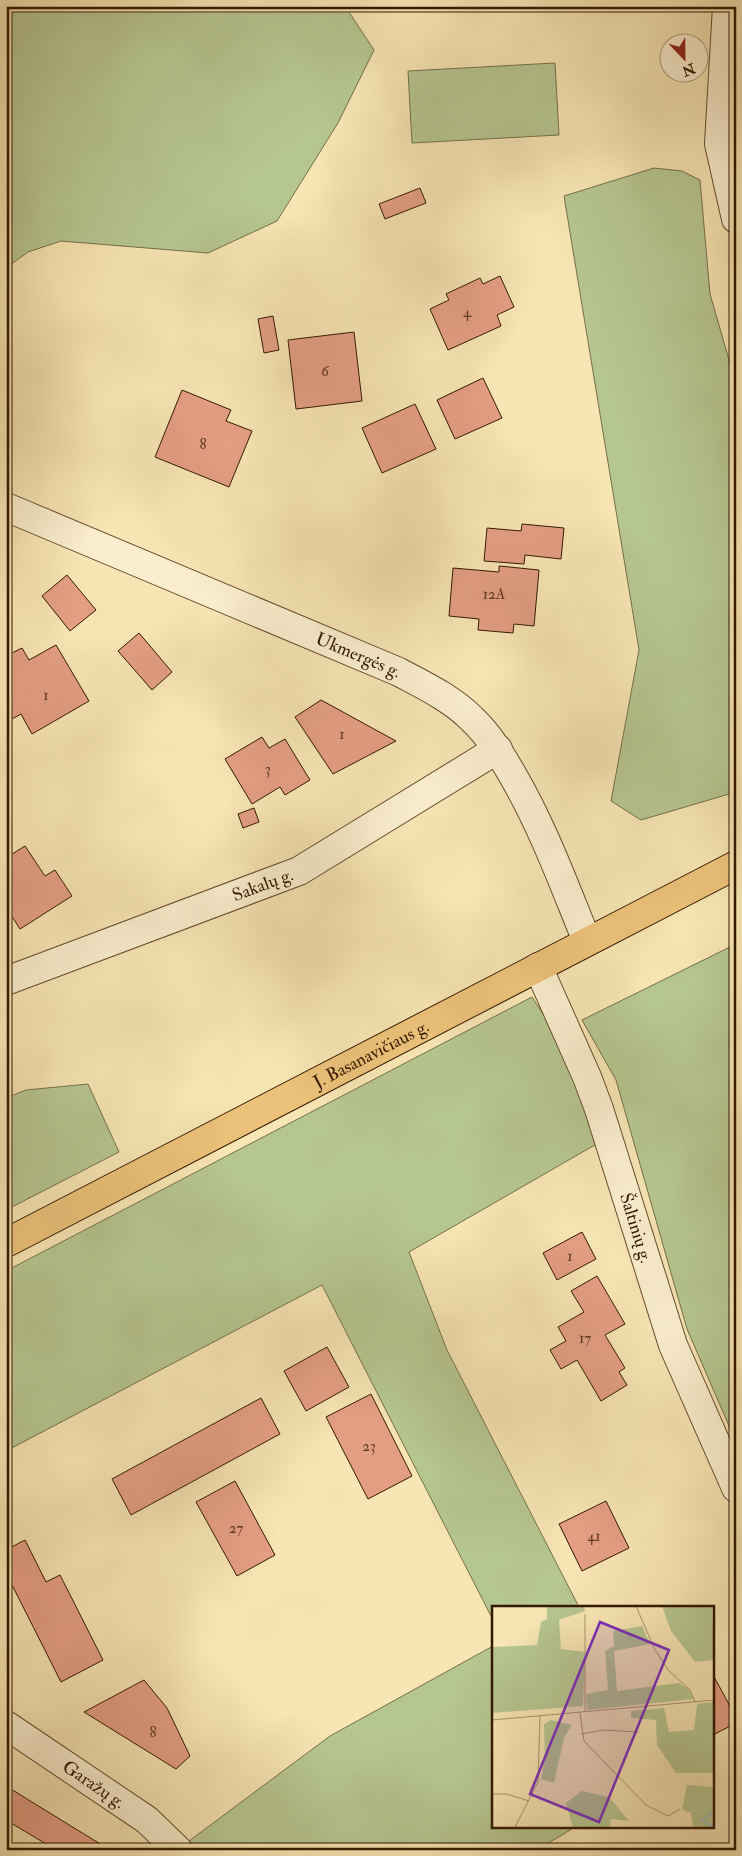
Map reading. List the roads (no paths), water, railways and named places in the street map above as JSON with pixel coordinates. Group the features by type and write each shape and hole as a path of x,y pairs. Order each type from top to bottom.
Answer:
{"highway":[{"name":"J. Basanavičiaus g.","path":"6,1243 736,865"}],"street":[{"path":"727,6 719,144 736,219"},
{"name":"Ukmergės g.","path":"6,507 399,672 442,694 473,719 498,749 524,794 587,941"},
{"name":"Sakalų g.","path":"6,981 299,872 498,749"},
{"name":"Šaltinių g.","path":"538,967 587,1077 599,1109 673,1345 736,1488"},
{"name":"Garažų g.","path":"6,1725 147,1820 178,1850"}]}
